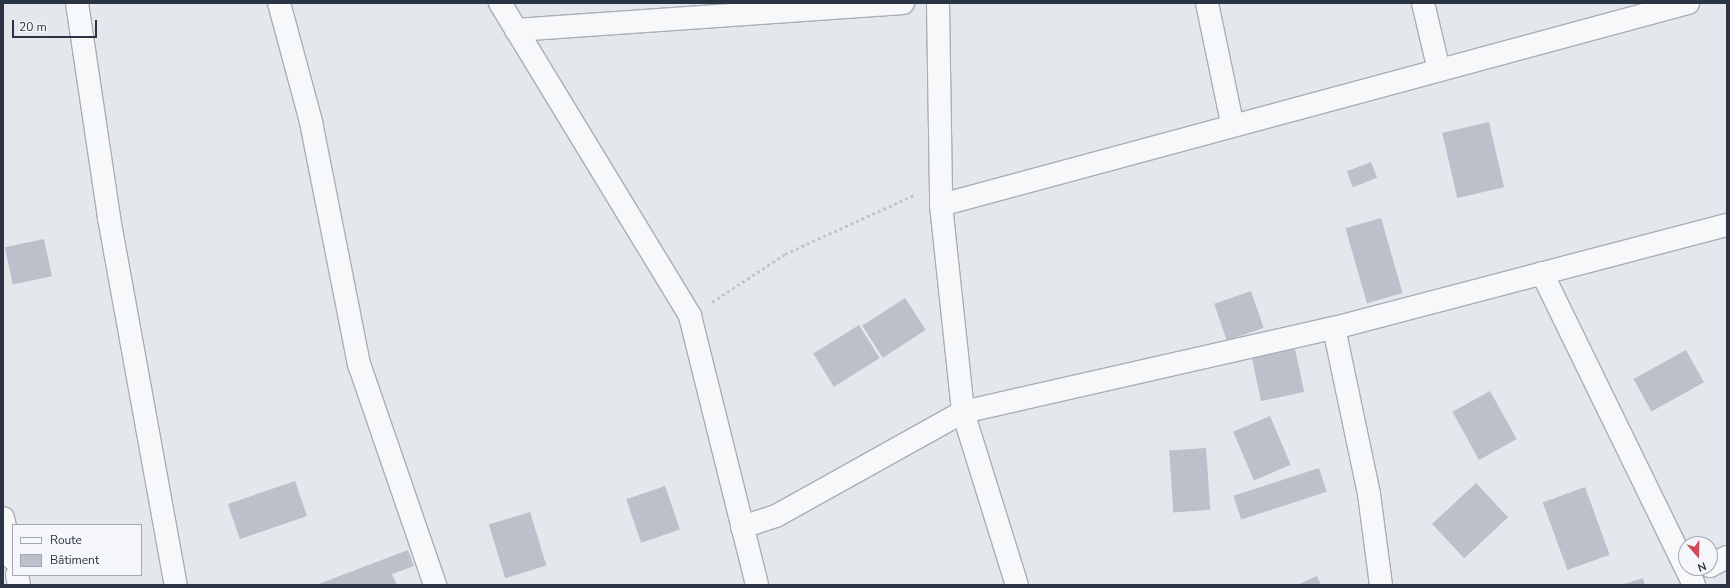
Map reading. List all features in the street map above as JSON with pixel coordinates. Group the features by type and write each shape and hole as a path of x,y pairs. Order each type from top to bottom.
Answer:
{"street":[{"path":"78,3 110,226 176,585"},
{"path":"279,3 311,122 359,364 435,585"},
{"path":"500,3 690,316 757,585"},
{"path":"516,30 904,3"},
{"path":"938,3 941,205 963,412 1017,585"},
{"path":"1207,3 1232,123"},
{"path":"1423,3 1439,70"},
{"path":"941,205 1232,123 1439,70 1688,3"},
{"path":"742,527 776,516 963,412 1334,328 1727,225"},
{"path":"1542,273 1678,539"},
{"path":"1334,328 1369,494 1381,585"},
{"path":"3,518 12,555"},
{"path":"1718,562 1727,557"}],"path":[{"path":"690,316 785,254 941,182"}],"building":[{"path":"1489,122 1504,187 1457,198 1442,133"},
{"path":"1371,162 1377,178 1353,187 1347,171"},
{"path":"1381,218 1402,293 1367,303 1345,228"},
{"path":"44,239 52,276 13,284 5,247"},
{"path":"1251,291 1264,328 1227,341 1214,304"},
{"path":"905,298 926,330 883,358 862,326"},
{"path":"859,325 880,358 834,387 813,354"},
{"path":"1295,349 1304,392 1261,401 1252,358"},
{"path":"1686,350 1704,382 1651,411 1634,379"},
{"path":"1490,391 1517,439 1479,460 1452,412"},
{"path":"1270,416 1291,465 1254,480 1233,432"},
{"path":"1206,448 1210,510 1173,512 1169,451"},
{"path":"1319,468 1327,492 1241,520 1233,496"},
{"path":"295,481 307,516 240,539 228,504"},
{"path":"1476,483 1508,517 1464,558 1432,524"},
{"path":"665,486 680,529 641,543 626,499"},
{"path":"1585,487 1610,555 1567,570 1543,502"},
{"path":"530,512 546,566 505,578 489,525"},
{"path":"408,550 414,566 392,574 397,585 316,585"},
{"path":"1317,576 1321,585 1297,585"},
{"path":"1643,578 1645,585 1621,585"}]}
